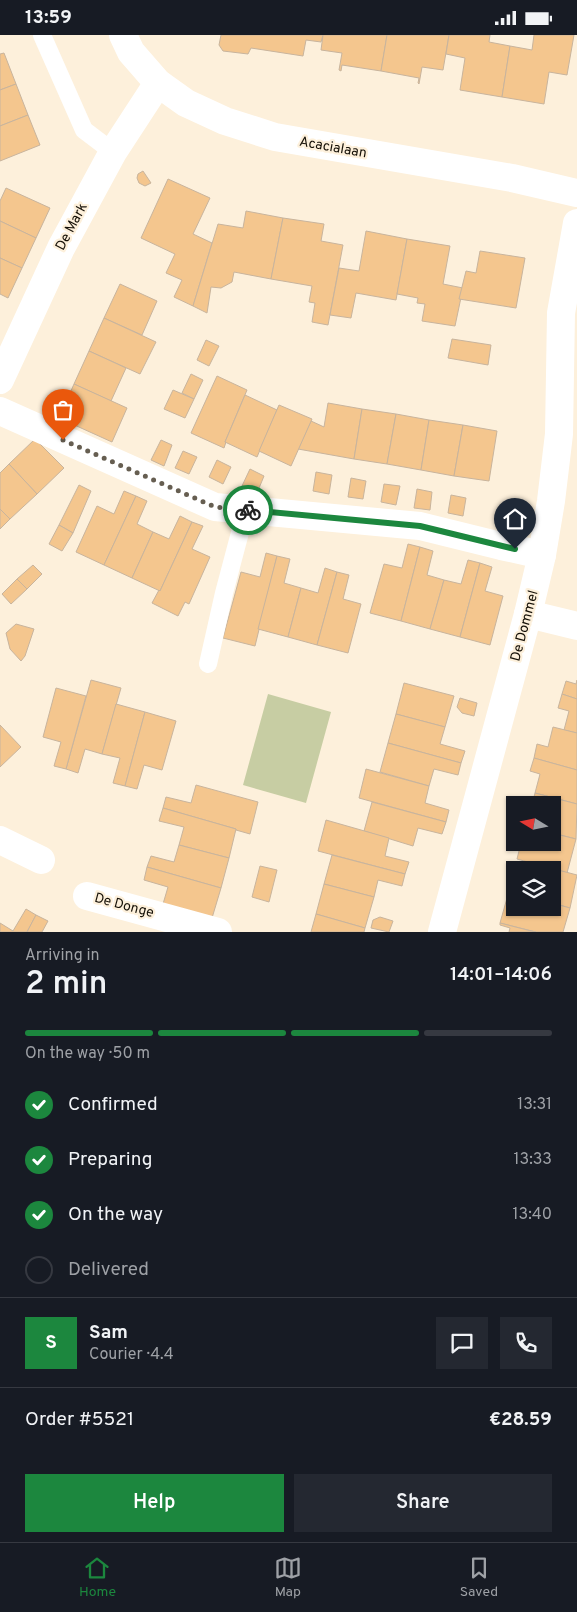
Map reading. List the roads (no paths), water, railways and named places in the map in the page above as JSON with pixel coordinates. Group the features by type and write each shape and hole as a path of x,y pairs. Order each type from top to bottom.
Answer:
{"street":[{"name":"Acacialaan","path":"123,35 131,52 158,83 186,103 225,121 275,137 512,179 577,193"},
{"name":"De Mark","path":"0,380 60,248 113,152 158,83"},
{"name":"De Dommel","path":"442,932 528,614 542,555 559,434 562,313 577,223"},
{"path":"0,411 215,507 420,526 542,555"},
{"path":"528,614 577,626"},
{"path":"0,840 41,860"},
{"name":"De Donge","path":"86,897 218,932"}],"lane":[{"path":"42,35 84,130 113,152"},
{"path":"208,664 244,510"}]}
